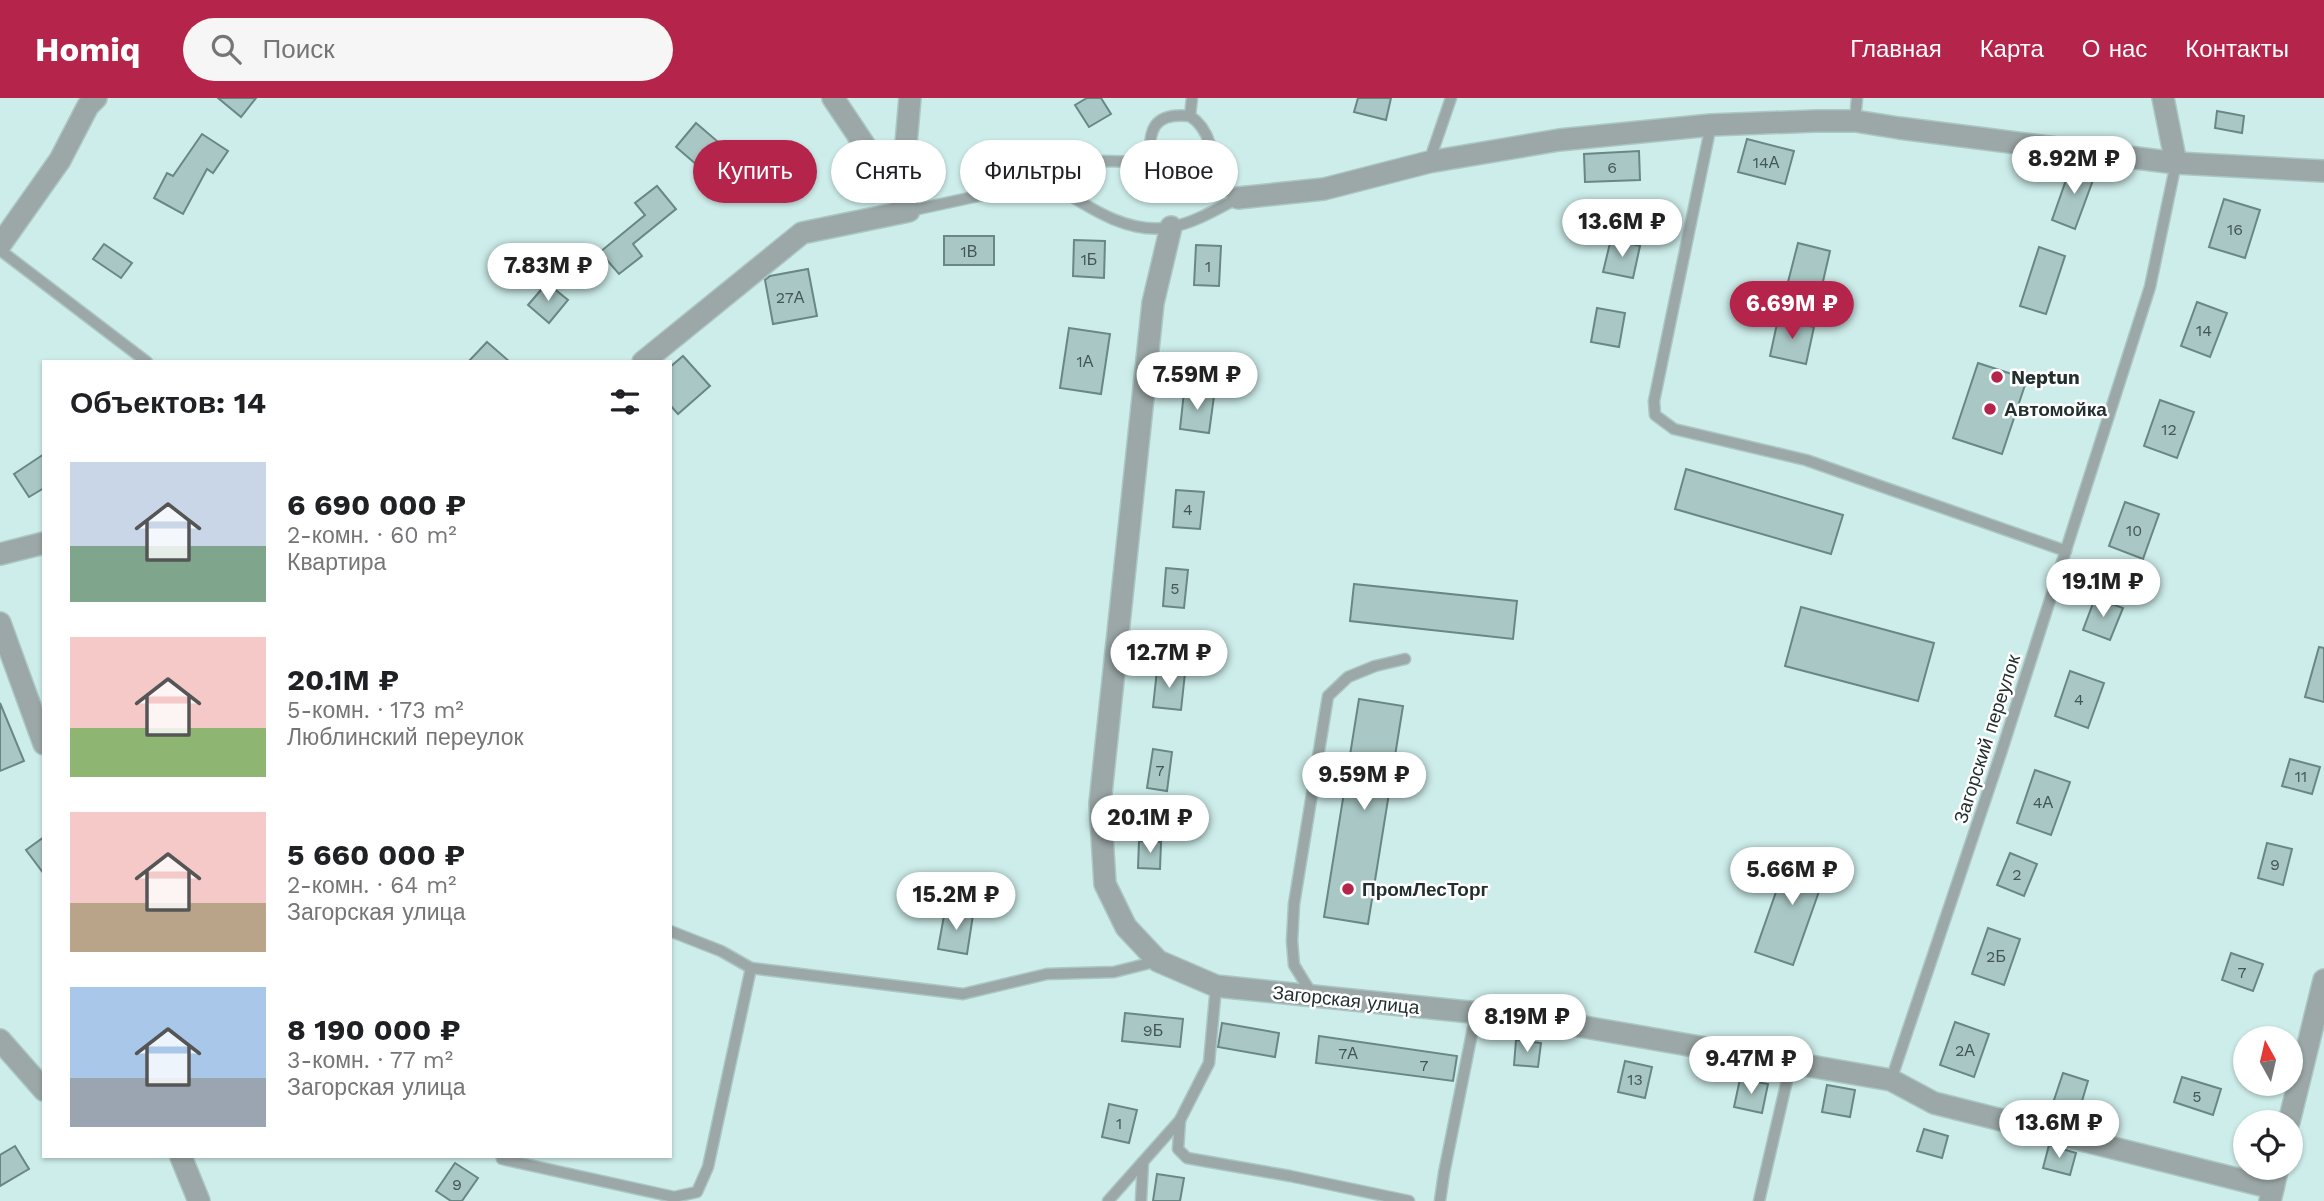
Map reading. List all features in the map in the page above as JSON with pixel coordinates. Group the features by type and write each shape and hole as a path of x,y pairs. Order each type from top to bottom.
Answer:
{"street":[{"path":"0,244 61,160 88,106 96,98"},
{"path":"834,98 909,211"},
{"path":"909,211 905,155 910,98"},
{"path":"2163,98 2176,163"},
{"path":"1238,198 1324,189 1429,162 1559,140 1710,125 1855,121 2176,163 2324,171"},
{"path":"645,360 802,233 909,211"},
{"path":"1158,961 1126,927 1105,884 1100,803 1153,303 1171,227"},
{"path":"0,554 42,544"},
{"path":"0,623 42,738"},
{"name":"Загорская улица","path":"1158,961 1216,986 1538,1019 1891,1080 1934,1103 2272,1195"},
{"path":"2293,1110 2321,1004 2324,980"},
{"path":"0,1040 42,1088"},
{"path":"181,1158 198,1201"}],"lane":[{"path":"1190,116 1192,98"},
{"path":"1429,162 1451,98"},
{"path":"1855,121 1857,98"},
{"path":"1149,140 1151,130 1159,120 1174,114 1190,116 1200,122 1208,140"},
{"path":"1710,125 1654,401 1655,415 1674,429 1806,460 2066,551"},
{"name":"Загорский переулок","path":"1891,1080 2001,753 2150,287 2176,163"},
{"path":"909,211 960,200"},
{"path":"1081,203 1100,215 1149,229 1171,227 1197,219 1228,203"},
{"path":"0,250 144,360"},
{"path":"1313,996 1294,965 1292,941 1294,904 1328,696 1348,677 1375,666 1405,659"},
{"path":"672,932 721,951 751,968 963,994 1047,974 1114,972 1158,961"},
{"path":"502,1159 674,1197 697,1192 708,1167 751,968"},
{"path":"1108,1201 1180,1120 1209,1063 1216,986"},
{"path":"1440,1201 1476,1013"},
{"path":"1759,1201 1791,1063"},
{"path":"1180,1120 1178,1149 1187,1158 1409,1201"},
{"path":"1141,1201 1143,1161"}],"building":[{"path":"218,98 256,98 241,117"},
{"path":"1087,98 1101,98 1111,114 1089,127 1075,105"},
{"path":"1358,98 1391,98 1386,120 1354,112"},
{"path":"2217,111 2244,116 2242,133 2215,128"},
{"path":"696,123 716,140 693,140 693,162 676,147"},
{"path":"202,134 228,151 213,173 207,169 183,214 154,198 167,173 173,176"},
{"path":"1747,139 1794,151 1785,184 1738,172"},
{"path":"1639,151 1640,180 1585,182 1584,154"},
{"path":"2072,163 2096,172 2075,229 2052,220"},
{"path":"657,186 676,209 633,244 642,256 619,274 600,252 645,215 635,203"},
{"path":"2224,199 2260,210 2245,258 2209,247"},
{"path":"944,236 994,236 994,265 944,265"},
{"path":"1611,239 1640,246 1633,278 1603,272"},
{"path":"1074,240 1105,241 1104,278 1073,276"},
{"path":"1798,243 1830,251 1821,290 1788,282"},
{"path":"104,244 132,263 121,278 93,259"},
{"path":"1196,245 1221,246 1219,286 1194,285"},
{"path":"2039,247 2065,256 2046,314 2020,306"},
{"path":"808,269 817,316 773,324 765,280 770,276"},
{"path":"547,283 568,300 549,323 528,305"},
{"path":"2197,302 2227,313 2210,357 2181,346"},
{"path":"1597,308 1625,313 1619,347 1591,342"},
{"path":"1778,319 1814,327 1806,364 1770,356"},
{"path":"1069,328 1110,334 1101,394 1060,388"},
{"path":"487,342 508,360 470,360"},
{"path":"683,356 710,386 678,414 672,407 672,365"},
{"name":"Автомойка","path":"1978,363 2027,379 2002,454 1953,438"},
{"path":"1184,392 1214,396 1209,433 1180,429"},
{"path":"2160,400 2194,412 2177,458 2144,446"},
{"path":"42,455 42,489 29,497 14,474"},
{"path":"1686,469 1843,515 1831,554 1675,509"},
{"path":"1176,490 1204,492 1200,529 1173,527"},
{"path":"2125,502 2159,514 2143,559 2109,546"},
{"path":"1166,568 1188,570 1184,608 1163,606"},
{"path":"1354,584 1517,601 1513,639 1350,621"},
{"path":"2095,598 2123,608 2110,640 2083,630"},
{"path":"1801,607 1934,643 1918,701 1785,666"},
{"path":"2319,647 2324,648 2324,702 2305,697"},
{"path":"1157,670 1185,673 1181,710 1153,707"},
{"path":"2070,671 2104,683 2088,728 2055,716"},
{"path":"1359,699 1403,706 1368,924 1324,917"},
{"path":"0,703 24,761 0,771"},
{"path":"1153,749 1172,752 1167,791 1147,788"},
{"path":"2290,759 2320,767 2312,794 2282,786"},
{"path":"2035,770 2070,782 2051,835 2017,823"},
{"path":"42,838 42,871 26,850"},
{"path":"1139,841 1161,842 1160,869 1138,868"},
{"path":"2267,843 2292,849 2283,885 2258,878"},
{"path":"1791,849 1829,863 1793,965 1755,952"},
{"path":"2010,853 2037,864 2024,896 1997,885"},
{"path":"945,910 973,915 967,954 938,949"},
{"path":"1988,928 2020,939 2004,985 1972,974"},
{"path":"2231,953 2263,964 2253,991 2222,980"},
{"path":"1125,1013 1183,1019 1180,1047 1122,1041"},
{"path":"1955,1022 1989,1034 1974,1077 1940,1065"},
{"path":"1222,1023 1279,1033 1275,1057 1218,1047"},
{"path":"1319,1036 1457,1056 1453,1081 1316,1063"},
{"path":"1516,1040 1541,1043 1538,1067 1514,1065"},
{"path":"1625,1061 1652,1067 1645,1098 1618,1092"},
{"path":"2063,1073 2088,1081 2079,1111 2053,1103"},
{"path":"2182,1077 2221,1089 2213,1115 2174,1102"},
{"path":"1740,1079 1768,1084 1762,1113 1734,1107"},
{"path":"1827,1085 1855,1090 1850,1117 1822,1112"},
{"path":"1109,1104 1137,1110 1129,1143 1102,1137"},
{"path":"1924,1129 1948,1136 1942,1158 1917,1151"},
{"path":"2049,1145 2076,1153 2070,1175 2043,1168"},
{"path":"15,1146 29,1169 0,1186 0,1155"},
{"path":"455,1163 478,1178 462,1201 451,1201 436,1191"},
{"path":"1157,1174 1184,1178 1180,1201 1153,1201"}],"place":[{"name":"Neptun","path":"1997,377"},
{"name":"Автомойка","path":"1990,409"},
{"name":"ПромЛесТорг","path":"1348,889"}]}
